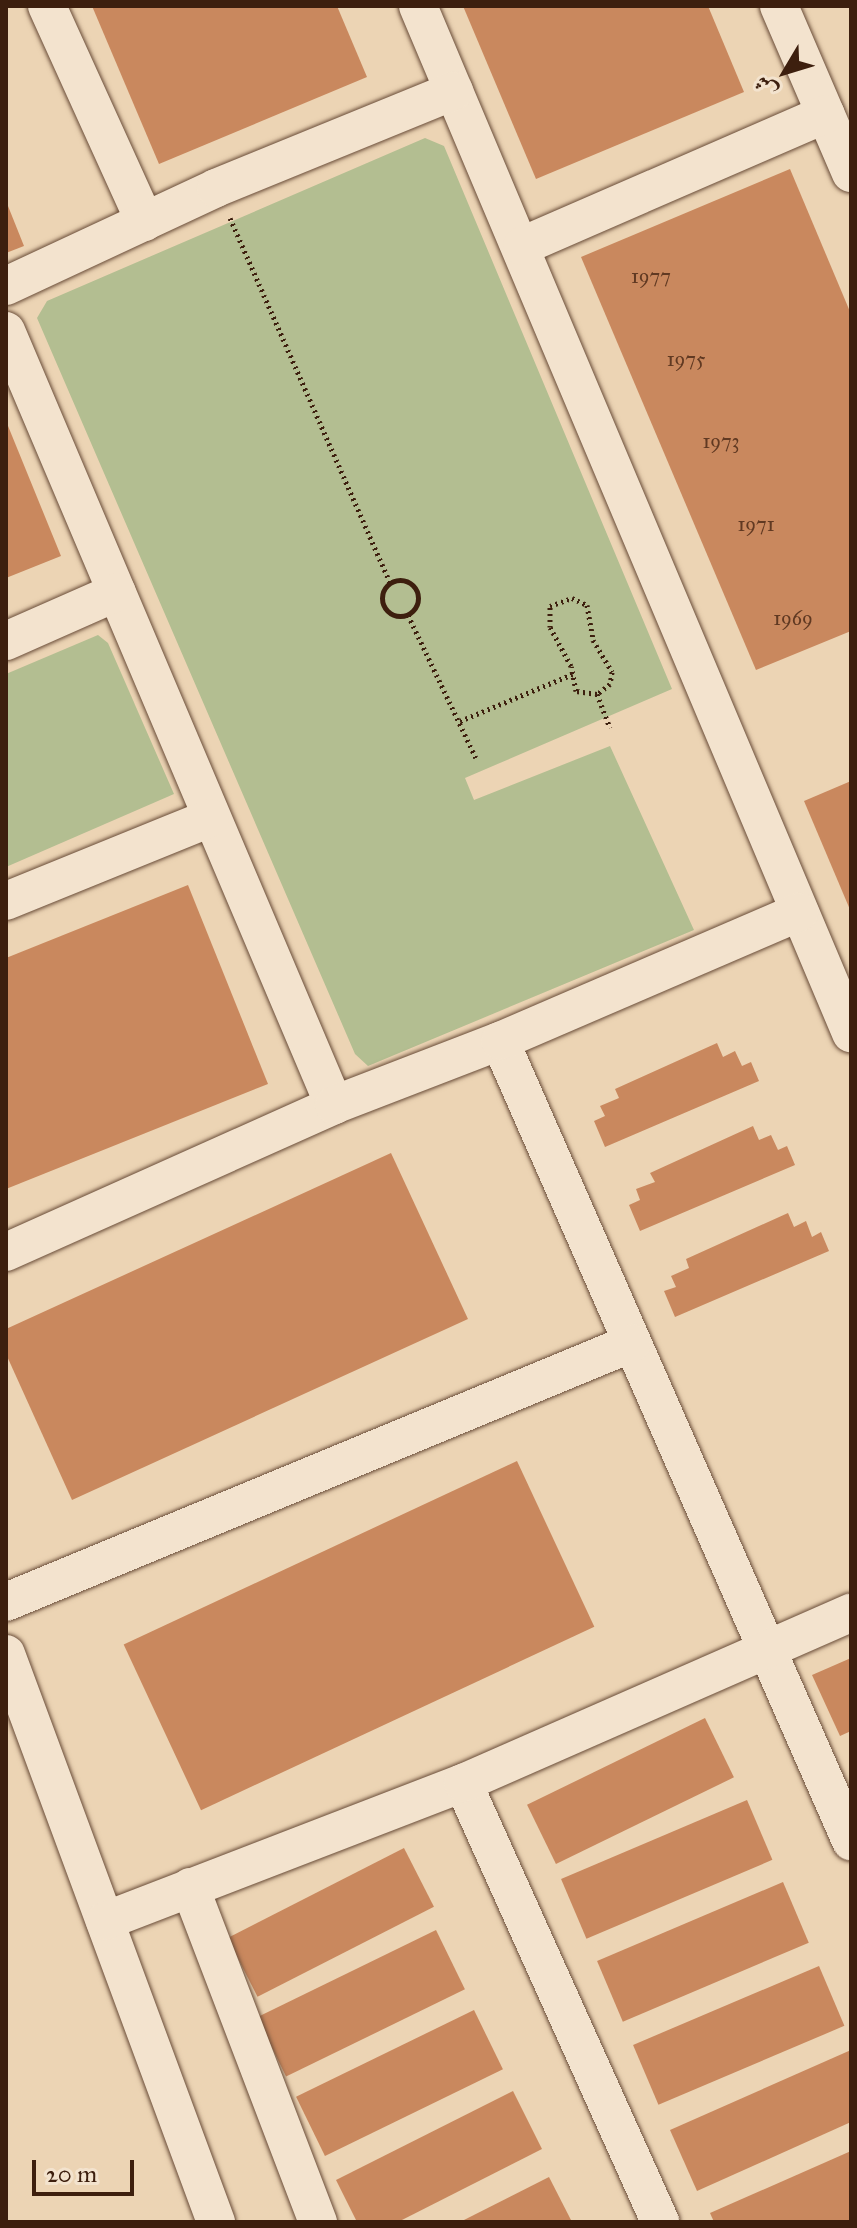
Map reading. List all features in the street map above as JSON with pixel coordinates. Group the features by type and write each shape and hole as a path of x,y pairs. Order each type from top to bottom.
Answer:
{"street":[{"path":"47,6 145,222"},
{"path":"418,6 522,246 851,1033"},
{"path":"779,6 851,173"},
{"path":"6,286 216,188 454,91"},
{"path":"522,246 826,114"},
{"path":"6,331 334,1105"},
{"path":"6,641 117,592"},
{"path":"6,901 210,818"},
{"path":"6,1252 334,1105 500,1041 799,912"},
{"path":"500,1041 851,1841"},
{"path":"6,1602 632,1343"},
{"path":"105,1921 463,1783 851,1613"},
{"path":"6,1654 216,2222"},
{"path":"463,1783 660,2222"},
{"path":"190,1887 318,2222"}],"path":[{"path":"216,188 390,582"},
{"path":"390,582 402,580 416,589 418,601 408,615"},
{"path":"390,582 382,597 385,609 408,615 476,758"},
{"path":"578,598 587,605 593,640 613,678 597,694 576,691 573,674 550,627 548,612 558,599 578,598"},
{"path":"459,721 573,674"},
{"path":"597,694 610,728"}],"green space":[{"path":"425,138 444,146 672,689 465,778 474,800 610,746 694,930 368,1066 355,1054 37,318 47,301"},
{"path":"98,635 108,643 174,794 6,867 6,674"}],"building":[{"path":"92,6 337,6 367,77 159,164"},
{"path":"463,6 708,6 744,92 536,179"},
{"path":"790,169 851,314 851,631 756,670 581,257"},
{"path":"6,201 24,246 6,253"},
{"path":"6,421 61,556 6,578"},
{"path":"851,781 851,912 804,801"},
{"path":"188,885 268,1084 6,1189 6,958"},
{"path":"717,1043 723,1057 735,1051 742,1066 751,1062 759,1081 605,1147 594,1121 605,1116 600,1106 619,1098 615,1089"},
{"path":"753,1126 759,1140 771,1135 778,1150 787,1146 795,1165 640,1231 629,1205 640,1200 636,1189 655,1182 650,1173"},
{"path":"391,1153 468,1319 72,1500 6,1354 6,1329"},
{"path":"788,1213 794,1227 806,1221 812,1237 821,1232 829,1251 675,1317 664,1291 676,1287 671,1276 689,1268 686,1259"},
{"path":"517,1461 594,1627 201,1810 124,1644"},
{"path":"851,1658 851,1731 840,1736 812,1675"},
{"path":"705,1718 734,1777 556,1864 527,1805"},
{"path":"747,1800 772,1860 586,1939 561,1879"},
{"path":"404,1848 434,1907 258,1997 228,1938"},
{"path":"783,1882 809,1943 623,2022 597,1961"},
{"path":"436,1930 465,1989 286,2077 257,2017"},
{"path":"819,1966 844,2026 658,2105 633,2045"},
{"path":"474,2010 503,2069 325,2156 296,2097"},
{"path":"851,2050 851,2122 697,2191 670,2130"},
{"path":"513,2091 542,2149 398,2222 357,2222 336,2180"},
{"path":"851,2151 851,2222 714,2222 710,2213"},
{"path":"549,2177 572,2222 460,2222"}]}
